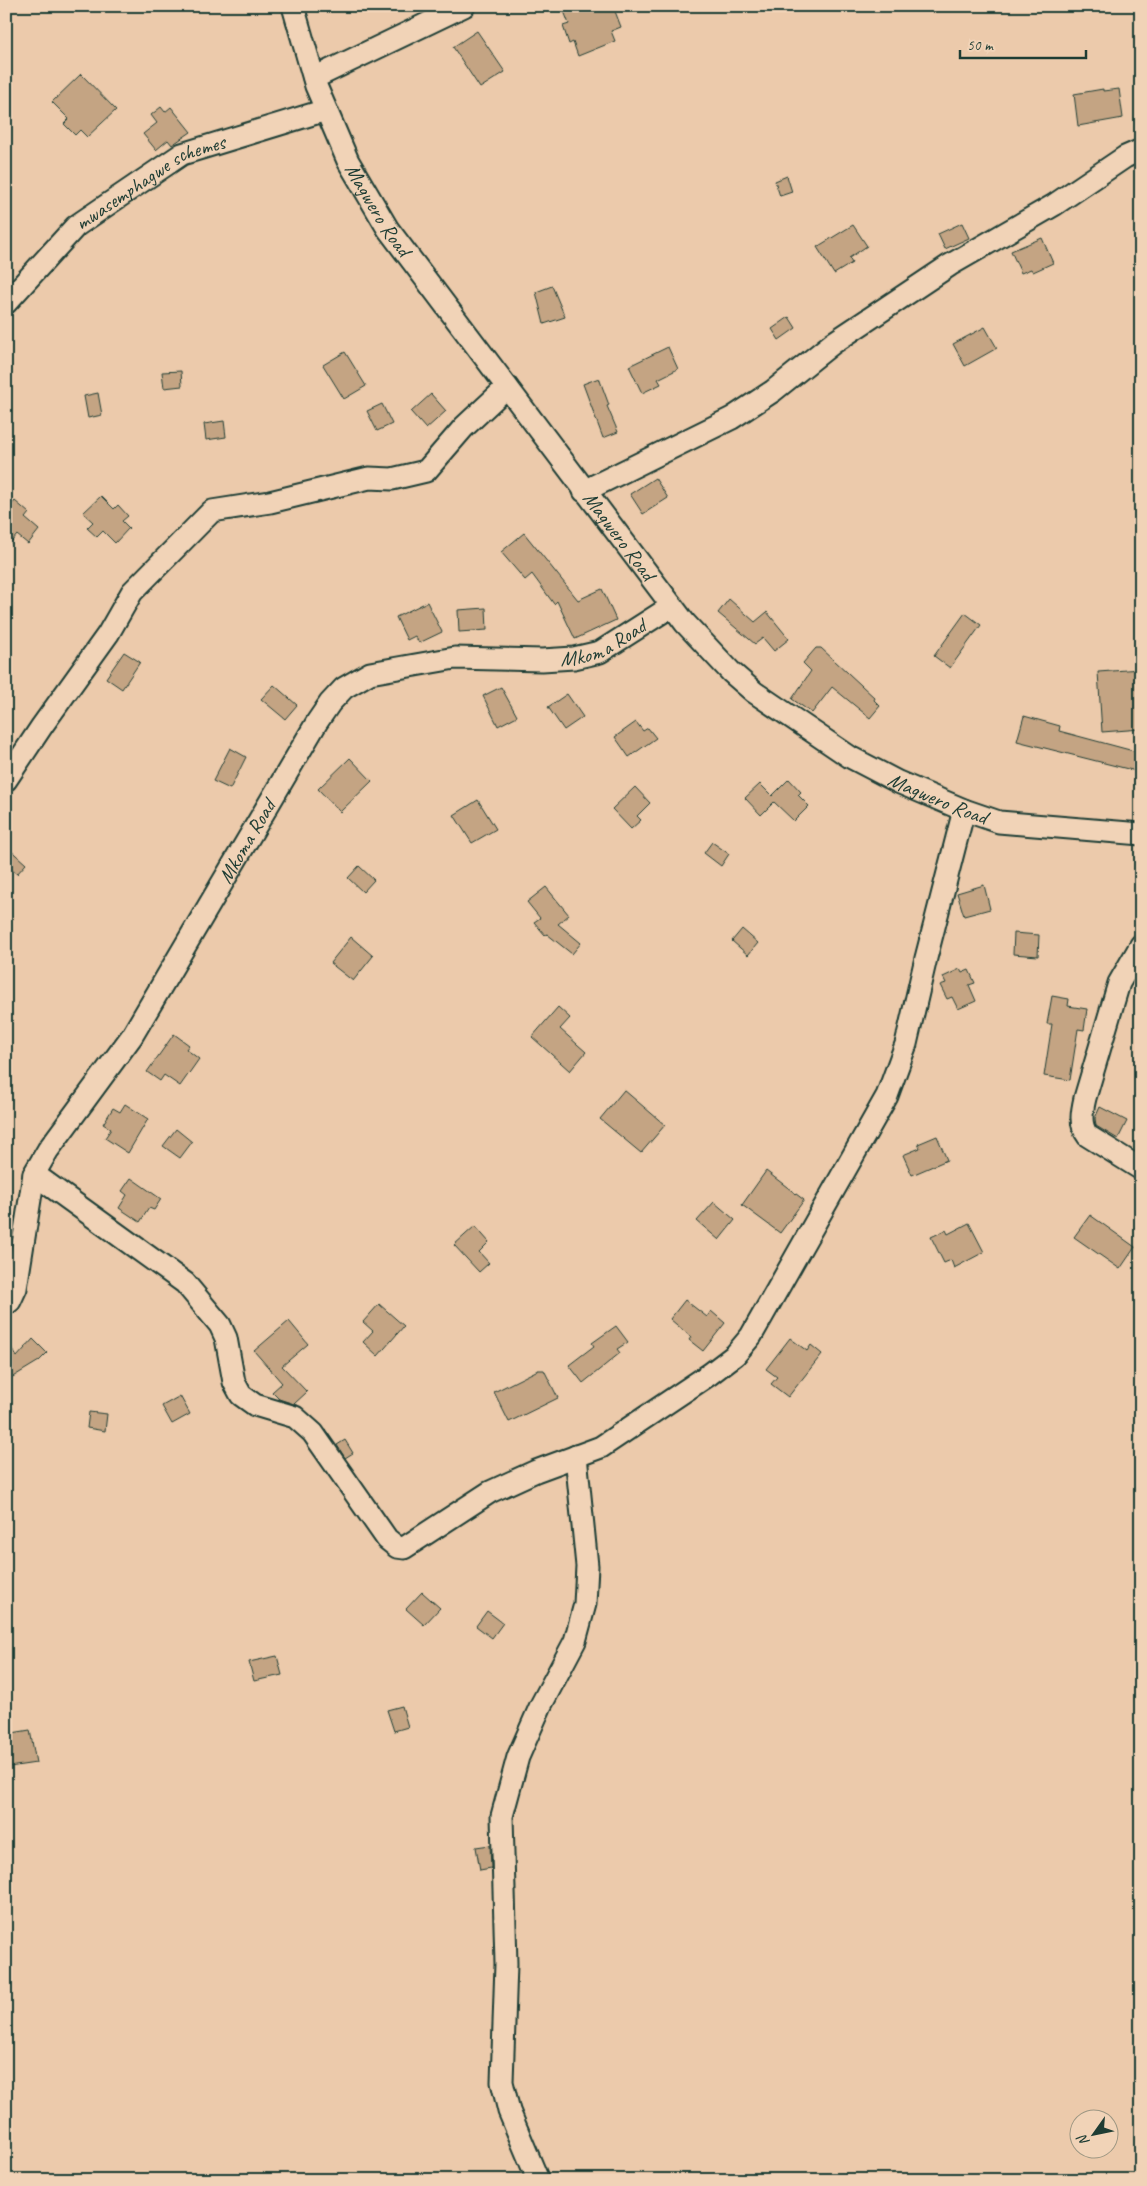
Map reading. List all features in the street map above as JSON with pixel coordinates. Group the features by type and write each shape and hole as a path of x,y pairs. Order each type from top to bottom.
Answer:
{"street":[{"name":"Magwero Road","path":"293,6 314,78 326,110 348,161 388,229 685,623 732,672 754,692 850,757 898,782 964,810 1011,824 1141,834"},
{"path":"314,78 464,6"},
{"name":"mwasemphagwe schemes","path":"6,303 76,226 182,154 326,110"},
{"path":"584,491 732,418 773,391 833,343 950,265 1054,205 1126,157 1141,150"},
{"path":"6,780 108,634 132,592 212,511 270,502 369,478 392,479 426,472 464,427 507,387"},
{"name":"Mkoma Road","path":"6,1304 10,1301 16,1288 34,1174 48,1150 132,1036 317,722 330,703 344,688 370,673 455,658 542,660 574,658 600,652 672,606"},
{"path":"34,1174 185,1283 220,1325 226,1338 234,1382 241,1395 255,1405 295,1417 313,1433 387,1539 397,1547 404,1548 490,1492 536,1471 601,1447 710,1374 735,1355 752,1336 887,1096 906,1044 964,810"},
{"path":"1141,945 1119,983 1084,1098 1082,1115 1084,1128 1088,1136 1141,1169"},
{"path":"538,2180 509,2110 502,2082 506,1964 502,1816 518,1757 541,1705 575,1641 585,1604 587,1566 576,1456"}],"building":[{"path":"562,6 613,6 621,27 611,31 615,41 578,56 573,42 569,44 563,26 569,24"},
{"path":"477,31 505,72 480,88 453,47"},
{"path":"81,74 116,110 87,137 80,130 75,135 64,124 69,119 52,102"},
{"path":"1103,89 1103,91 1119,89 1123,118 1078,126 1074,94"},
{"path":"161,107 165,112 171,107 191,132 172,145 168,140 156,150 143,134 157,123 151,115"},
{"path":"787,176 792,192 780,196 775,181"},
{"path":"962,223 969,238 945,249 938,234"},
{"path":"853,225 867,246 849,258 852,263 834,274 817,247"},
{"path":"1042,238 1053,263 1033,272 1031,269 1021,273 1011,251"},
{"path":"552,286 565,317 544,324 536,292"},
{"path":"789,317 796,328 779,340 772,329"},
{"path":"985,327 997,348 965,366 953,344"},
{"path":"668,347 678,369 658,379 661,384 642,393 629,366"},
{"path":"345,352 366,386 344,399 323,365"},
{"path":"181,371 182,386 164,388 162,372"},
{"path":"599,378 609,405 607,406 618,432 603,438 583,384"},
{"path":"98,393 102,415 88,418 84,396"},
{"path":"431,394 446,411 426,429 411,412"},
{"path":"382,404 392,424 377,431 367,411"},
{"path":"224,421 226,437 206,440 204,424"},
{"path":"655,478 668,498 643,514 630,494"},
{"path":"101,496 114,509 118,505 128,516 122,521 129,528 115,543 103,531 97,537 87,528 93,522 83,513"},
{"path":"15,501 29,513 25,518 39,530 28,544 17,535 6,548 6,511"},
{"path":"524,533 578,600 602,589 616,620 575,639 557,601 554,604 532,574 525,580 501,552"},
{"path":"729,599 755,622 767,612 789,639 774,651 763,638 755,644 718,613"},
{"path":"427,602 442,632 419,643 415,636 407,640 396,617"},
{"path":"486,608 487,630 459,632 458,610"},
{"path":"965,613 981,625 950,668 934,656"},
{"path":"816,648 821,648 875,698 874,700 880,706 870,718 832,687 812,713 792,699 811,671 803,663"},
{"path":"124,652 140,662 122,689 106,678"},
{"path":"1141,669 1141,729 1102,732 1098,672"},
{"path":"274,685 297,705 285,719 261,699"},
{"path":"501,687 517,716 498,726 483,696"},
{"path":"567,694 583,717 564,730 548,707"},
{"path":"1024,716 1060,726 1059,731 1141,753 1136,771 1017,741"},
{"path":"636,722 643,731 648,728 656,738 629,757 615,737"},
{"path":"230,748 246,757 230,789 213,781"},
{"path":"350,758 372,781 340,812 318,789"},
{"path":"789,779 801,792 798,795 809,806 794,821 774,802 761,815 745,798 760,784 772,796"},
{"path":"635,787 650,803 637,816 641,820 631,829 612,809"},
{"path":"478,800 496,829 472,843 454,815"},
{"path":"712,842 729,854 721,866 704,853"},
{"path":"6,846 26,864 17,874 6,865"},
{"path":"359,866 374,880 363,892 348,878"},
{"path":"984,885 990,909 964,916 957,893"},
{"path":"546,887 569,915 558,924 581,943 572,954 547,934 545,935 534,922 540,918 527,902"},
{"path":"742,929 758,943 748,955 732,941"},
{"path":"1014,933 1039,935 1038,956 1013,954"},
{"path":"351,937 373,956 353,981 330,963"},
{"path":"960,969 962,973 969,970 975,983 969,985 976,1001 958,1009 952,997 947,999 940,985 946,983 943,977"},
{"path":"1052,996 1069,999 1068,1006 1087,1009 1084,1030 1078,1029 1070,1080 1044,1076 1052,1024 1047,1024"},
{"path":"558,1007 570,1018 560,1029 586,1052 570,1071 532,1037"},
{"path":"174,1034 189,1045 186,1049 199,1059 180,1086 164,1075 160,1081 147,1072"},
{"path":"624,1090 665,1125 641,1153 600,1119"},
{"path":"125,1104 148,1119 128,1153 105,1138 111,1129 103,1124 113,1108 120,1112"},
{"path":"1100,1107 1127,1121 1118,1139 1096,1126 1095,1118"},
{"path":"176,1129 192,1142 180,1158 163,1146"},
{"path":"937,1136 947,1160 912,1175 903,1155 920,1148 918,1144"},
{"path":"766,1171 804,1200 780,1233 742,1205"},
{"path":"131,1178 161,1199 154,1210 149,1208 140,1222 119,1208 127,1195 122,1191"},
{"path":"714,1202 735,1220 719,1240 697,1221"},
{"path":"1090,1215 1135,1247 1120,1269 1074,1237"},
{"path":"969,1223 984,1252 954,1268 951,1260 944,1263 931,1237 946,1230 948,1234"},
{"path":"475,1226 489,1242 479,1252 489,1263 479,1272 454,1245"},
{"path":"685,1300 707,1317 711,1311 725,1323 703,1351 689,1340 691,1337 670,1319"},
{"path":"379,1304 404,1326 378,1356 363,1342 373,1331 363,1322"},
{"path":"289,1321 308,1344 282,1366 307,1392 294,1404 279,1399 272,1392 282,1383 254,1351"},
{"path":"616,1326 628,1342 617,1349 620,1353 583,1383 569,1365 594,1346 592,1343"},
{"path":"790,1338 807,1351 811,1345 822,1354 788,1397 771,1384 777,1377 766,1369"},
{"path":"6,1339 17,1357 33,1339 47,1353 39,1361 6,1381"},
{"path":"538,1370 544,1370 558,1398 509,1422 494,1392"},
{"path":"180,1396 190,1414 172,1424 162,1406"},
{"path":"89,1412 107,1414 105,1431 87,1428"},
{"path":"345,1440 353,1453 345,1458 337,1445"},
{"path":"422,1592 440,1608 424,1625 406,1609"},
{"path":"487,1611 503,1623 492,1638 476,1626"},
{"path":"277,1656 282,1675 254,1681 249,1662"},
{"path":"402,1706 408,1727 394,1731 387,1710"},
{"path":"30,1730 36,1763 9,1767 6,1734"},
{"path":"490,1845 491,1868 480,1870 476,1847"}]}
